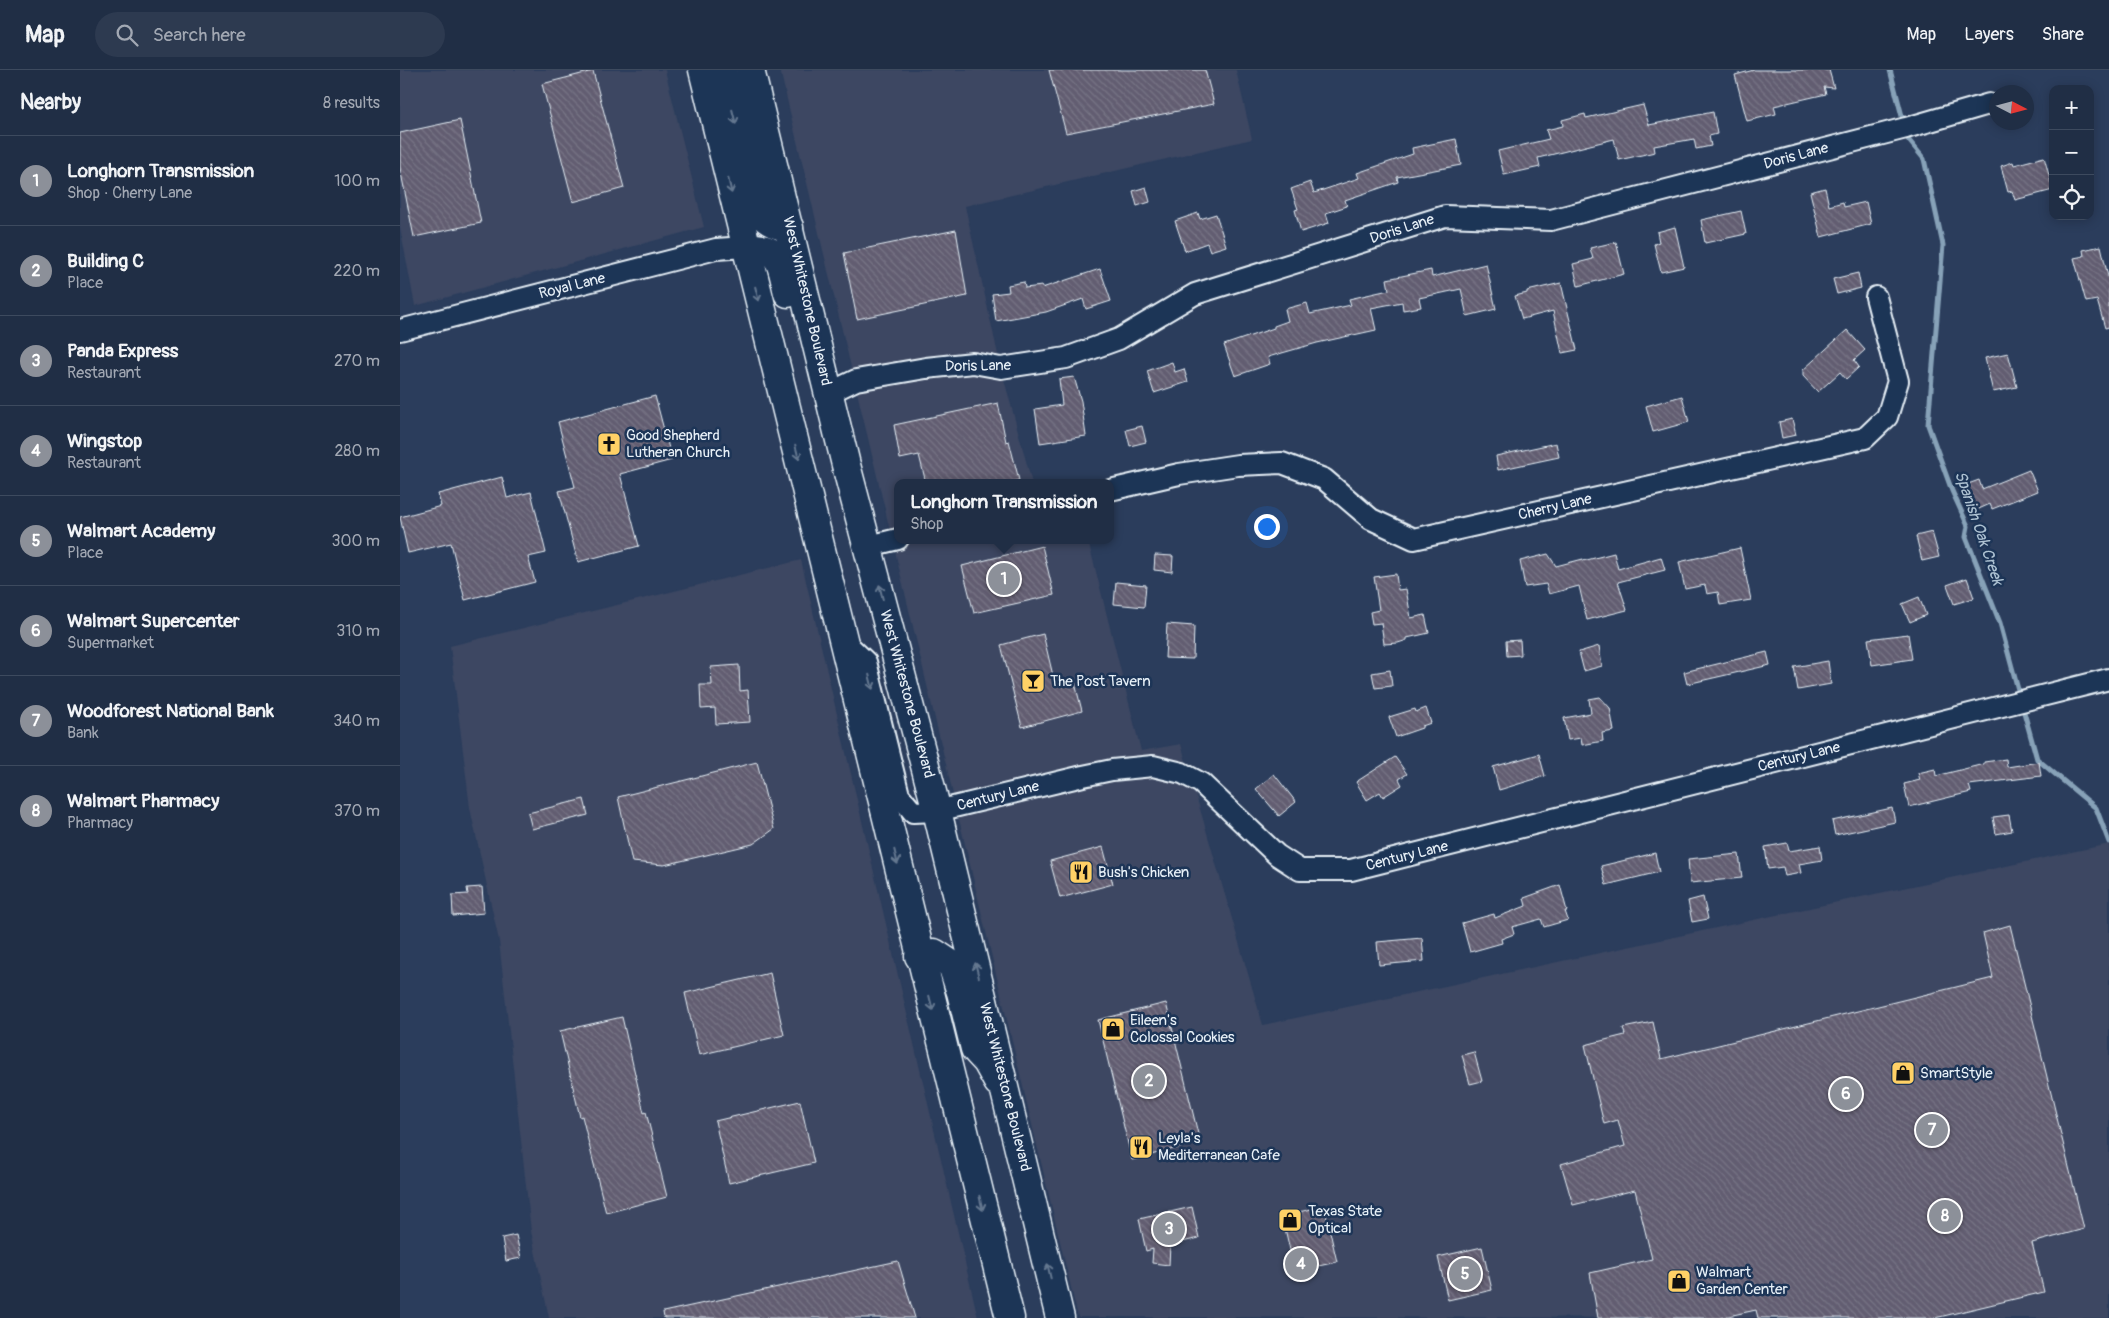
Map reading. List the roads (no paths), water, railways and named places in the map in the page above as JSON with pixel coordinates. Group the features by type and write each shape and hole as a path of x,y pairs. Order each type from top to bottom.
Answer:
{"main road":[{"path":"703,70 1010,1318"},
{"path":"722,70 756,207 768,220 778,226 789,227"},
{"name":"West Whitestone Boulevard","path":"750,70 846,465 869,546 1010,1102 1060,1318"},
{"path":"745,247 764,248 773,252 778,258 826,445 832,455 846,465"},
{"path":"920,956 934,953 952,965 961,992 975,1049 987,1062 1010,1102"}],"street":[{"name":"Doris Lane","path":"829,393 856,380 926,368 973,363 1001,368 1066,358 1119,339 1195,294 1445,216 1551,220 1906,128 1988,104"},
{"name":"Royal Lane","path":"400,330 716,249 745,247"},
{"name":"Cherry Lane","path":"1114,489 1179,474 1238,465 1282,463 1324,479 1371,519 1414,539 1865,438 1888,417 1898,381 1876,297"},
{"path":"869,546 894,540"},
{"name":"Century Lane","path":"845,642 866,662 899,795 913,812 937,811 1112,770 1154,766 1182,773 1202,783 1278,855 1300,870 1351,870 2109,679"}],"waterway":[{"name":"Spanish Oak Creek","path":"1890,70 1903,120"},
{"name":"Spanish Oak Creek","path":"1907,138 1924,159 1943,245 1928,425 1952,491 1968,526 1966,537 2000,623 2020,697"},
{"name":"Spanish Oak Creek","path":"2022,705 2037,759 2096,808 2109,842"}],"place":[{"name":"Good Shepherd Lutheran Church","path":"609,444"},
{"name":"Longhorn Transmission","path":"1004,579"},
{"name":"The Post Tavern","path":"1033,681"},
{"name":"Bush's Chicken","path":"1081,872"},
{"name":"Eileen's Colossal Cookies","path":"1113,1029"},
{"name":"SmartStyle","path":"1903,1073"},
{"name":"Building C","path":"1149,1081"},
{"name":"Walmart Supercenter","path":"1846,1094"},
{"name":"Woodforest National Bank","path":"1932,1130"},
{"name":"Leyla's Mediterranean Cafe","path":"1141,1147"},
{"name":"Walmart Pharmacy","path":"1945,1216"},
{"name":"Texas State Optical","path":"1290,1220"},
{"name":"Panda Express","path":"1169,1229"},
{"name":"Wingstop","path":"1301,1264"},
{"name":"Walmart Academy","path":"1465,1274"},
{"name":"Walmart Garden Center","path":"1679,1281"}]}
